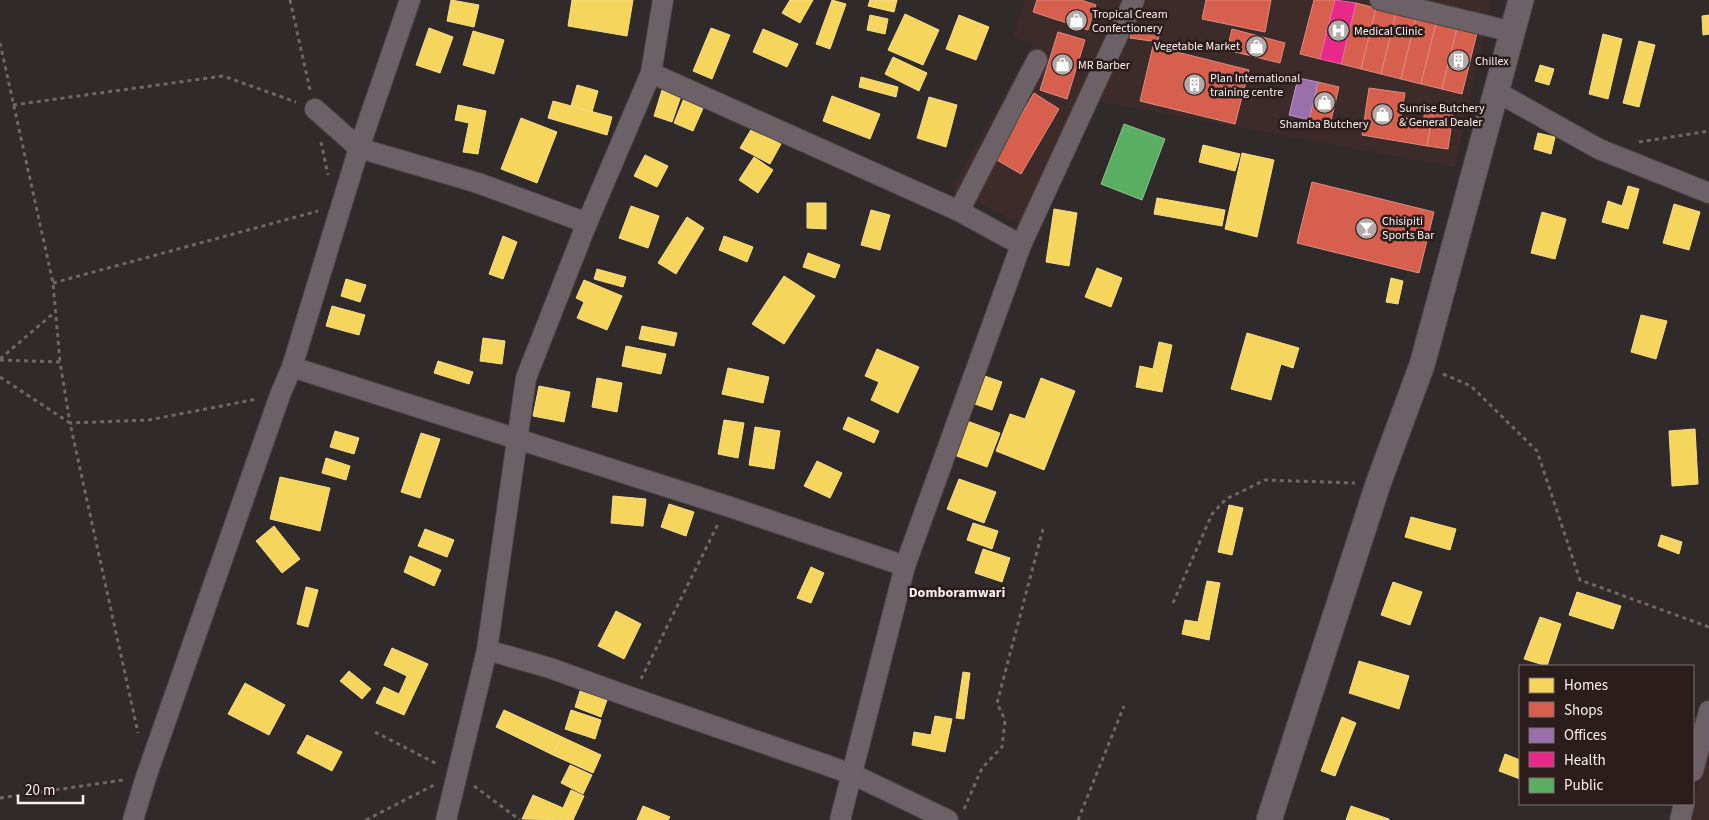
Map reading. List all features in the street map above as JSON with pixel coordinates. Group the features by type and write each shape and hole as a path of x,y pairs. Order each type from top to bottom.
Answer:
{"street":[{"path":"133,820 146,777 280,395 292,367 359,148 410,0"},
{"path":"446,820 487,650 526,378 651,73 662,0"},
{"path":"840,820 905,566 1021,245 1134,0"},
{"path":"1380,0 1513,32"},
{"path":"1269,820 1378,484 1422,365 1521,0"},
{"path":"959,211 1038,60"},
{"path":"651,73 959,211 1021,245"},
{"path":"1497,92 1599,149 1709,193"},
{"path":"315,109 359,148 478,184 588,223"},
{"path":"292,367 727,506 905,566"},
{"path":"487,650 550,668 852,774 956,816"},
{"path":"1694,767 1709,711"},
{"path":"1680,820 1684,805"}],"path":[{"path":"0,43 54,283 60,362 70,422 140,740"},
{"path":"13,105 224,76 315,109"},
{"path":"1635,143 1709,131"},
{"path":"54,283 325,210"},
{"path":"0,359 55,311"},
{"path":"0,359 60,362"},
{"path":"1422,365 1471,386 1537,451 1580,580 1709,627"},
{"path":"0,377 70,422 149,420 280,395"},
{"path":"1173,603 1212,514 1226,499 1265,480 1378,484"},
{"path":"633,698 727,506"},
{"path":"956,816 982,768 1002,747 1005,720 997,704 1044,529"},
{"path":"1078,820 1124,706"},
{"path":"375,732 457,774 520,820"},
{"path":"366,820 457,774"},
{"path":"0,798 146,777"}],"shaded area":[{"path":"1025,0 1491,0 1455,167 1096,101 1028,228 951,189 1033,44 1013,37"},
{"path":"1709,742 1709,820 1688,820"}],"building: Homes":[{"path":"451,0 479,5 474,27 447,21"},
{"path":"572,0 633,0 627,36 568,26"},
{"path":"790,0 813,0 800,23 782,13"},
{"path":"832,0 846,4 830,49 816,44"},
{"path":"870,0 897,0 894,12 868,6"},
{"path":"905,14 939,30 923,65 888,50"},
{"path":"870,15 888,19 885,34 867,30"},
{"path":"959,15 989,27 976,60 946,49"},
{"path":"1709,15 1709,34 1703,35 1702,16"},
{"path":"429,28 453,37 440,73 416,65"},
{"path":"711,28 730,35 712,79 693,71"},
{"path":"763,29 798,44 787,67 753,52"},
{"path":"473,31 504,40 494,74 463,65"},
{"path":"1603,34 1622,39 1608,99 1589,94"},
{"path":"1639,41 1655,45 1639,107 1623,103"},
{"path":"893,57 927,73 919,91 885,74"},
{"path":"1540,65 1554,69 1549,85 1535,81"},
{"path":"861,77 898,87 896,97 859,87"},
{"path":"577,85 598,91 592,112 571,106"},
{"path":"662,90 681,96 672,122 654,116"},
{"path":"832,96 880,114 870,139 823,121"},
{"path":"929,97 957,105 946,147 917,138"},
{"path":"684,98 704,106 693,131 674,123"},
{"path":"553,101 612,117 607,135 548,118"},
{"path":"458,105 486,111 478,154 463,152 469,123 455,120"},
{"path":"521,118 557,132 537,183 501,169"},
{"path":"752,128 781,144 770,164 740,148"},
{"path":"1538,133 1555,137 1551,154 1534,149"},
{"path":"1203,145 1240,154 1235,171 1199,162"},
{"path":"1242,153 1274,160 1257,237 1225,229"},
{"path":"645,155 668,166 657,187 634,176"},
{"path":"754,157 773,170 758,193 739,180"},
{"path":"1628,186 1639,189 1628,229 1602,222 1608,201 1622,206"},
{"path":"1157,198 1225,210 1222,226 1154,214"},
{"path":"807,203 826,203 826,229 807,228"},
{"path":"1674,204 1700,212 1689,250 1663,243"},
{"path":"631,206 659,216 648,248 619,238"},
{"path":"1054,209 1077,213 1069,266 1046,262"},
{"path":"871,210 890,215 880,250 861,245"},
{"path":"1542,212 1566,219 1555,259 1531,253"},
{"path":"687,217 704,228 676,274 658,263"},
{"path":"503,236 517,242 503,279 489,274"},
{"path":"724,236 753,247 747,262 719,250"},
{"path":"808,253 840,265 835,278 803,267"},
{"path":"1097,268 1122,278 1111,307 1085,297"},
{"path":"597,269 626,277 623,287 594,279"},
{"path":"784,276 815,296 784,344 752,324"},
{"path":"1391,278 1403,281 1398,304 1386,302"},
{"path":"346,279 366,285 360,302 341,296"},
{"path":"584,280 622,296 607,330 577,318 584,302 576,298"},
{"path":"332,306 365,315 359,335 326,326"},
{"path":"1641,315 1667,321 1656,359 1631,352"},
{"path":"642,326 677,333 674,346 639,339"},
{"path":"1247,333 1299,348 1293,368 1281,364 1271,400 1231,389"},
{"path":"483,338 505,341 502,364 480,361"},
{"path":"1159,342 1172,345 1162,392 1136,387 1140,366 1153,369"},
{"path":"626,346 666,354 661,374 622,366"},
{"path":"877,349 919,367 898,413 871,400 879,382 865,376"},
{"path":"438,361 473,372 469,384 434,373"},
{"path":"728,368 769,377 763,403 722,394"},
{"path":"979,374 1002,382 992,410 969,402"},
{"path":"597,378 622,383 617,412 592,407"},
{"path":"1041,378 1075,391 1044,470 996,451 1010,414 1025,419"},
{"path":"539,386 570,392 564,422 533,416"},
{"path":"848,417 879,431 874,443 843,429"},
{"path":"724,420 744,423 738,458 718,454"},
{"path":"967,421 1000,433 987,467 954,455"},
{"path":"755,427 780,431 774,469 749,465"},
{"path":"1695,429 1698,484 1672,486 1669,431"},
{"path":"335,431 359,438 354,454 330,447"},
{"path":"421,433 440,439 420,498 401,492"},
{"path":"326,458 350,466 346,480 322,473"},
{"path":"817,461 842,473 830,498 804,486"},
{"path":"280,477 330,488 320,531 270,519"},
{"path":"959,479 996,492 984,523 947,509"},
{"path":"613,496 646,499 643,526 611,523"},
{"path":"669,504 694,512 686,536 661,527"},
{"path":"1229,505 1243,508 1232,555 1218,552"},
{"path":"1411,517 1456,529 1450,550 1405,537"},
{"path":"973,523 998,531 992,549 967,540"},
{"path":"274,526 300,559 282,573 256,541"},
{"path":"425,529 454,540 447,557 418,546"},
{"path":"1661,535 1682,542 1679,554 1658,546"},
{"path":"983,549 1010,558 1002,582 975,573"},
{"path":"410,556 441,570 434,586 404,572"},
{"path":"811,567 824,573 811,603 797,598"},
{"path":"1207,581 1220,583 1209,640 1182,634 1185,620 1198,622"},
{"path":"1393,582 1422,592 1410,625 1381,615"},
{"path":"306,587 318,590 308,627 297,624"},
{"path":"1577,592 1621,606 1613,629 1569,615"},
{"path":"616,611 641,624 624,659 598,646"},
{"path":"1540,617 1561,624 1547,665 1524,659"},
{"path":"392,648 428,664 404,715 376,703 384,687 399,694 407,676 384,665"},
{"path":"1359,661 1409,676 1399,709 1349,693"},
{"path":"349,671 371,689 362,699 340,681"},
{"path":"963,672 970,673 964,719 956,718"},
{"path":"245,683 285,705 269,735 228,714"},
{"path":"580,691 607,700 601,717 575,707"},
{"path":"504,710 562,737 553,755 496,727"},
{"path":"571,710 601,720 595,739 565,729"},
{"path":"935,716 952,719 945,752 912,745 914,732 931,735"},
{"path":"1342,717 1356,723 1335,776 1321,771"},
{"path":"307,735 342,752 332,771 297,753"},
{"path":"562,737 601,755 593,773 553,755"},
{"path":"1505,754 1519,760 1519,779 1499,771"},
{"path":"570,765 592,775 583,794 561,783"},
{"path":"571,790 584,796 573,820 522,819 533,795 563,808"},
{"path":"643,806 670,817 668,820 637,820"},
{"path":"1351,806 1389,819 1389,820 1346,820"}],"building: Shops":[{"name":"Tropical Cream Confectionery","path":"1037,0 1081,0 1096,5 1088,30 1033,12"},
{"path":"1206,0 1271,0 1265,32 1202,19"},
{"path":"1314,0 1335,0 1320,59 1300,54"},
{"path":"1356,3 1376,8 1361,69 1341,64"},
{"path":"1376,8 1396,13 1381,74 1361,69"},
{"path":"1396,13 1416,18 1401,79 1381,74"},
{"path":"1416,18 1436,23 1421,84 1401,79"},
{"path":"1436,23 1457,28 1442,89 1421,84"},
{"path":"1132,24 1160,28 1158,42 1130,38"},
{"name":"Chillex","path":"1457,28 1477,33 1462,94 1442,89"},
{"name":"Vegetable Market","path":"1232,29 1285,43 1280,63 1227,50"},
{"name":"MR Barber","path":"1058,32 1085,40 1067,99 1040,90"},
{"name":"Plan International training centre","path":"1153,46 1249,70 1235,124 1140,101"},
{"name":"Shamba Butchery","path":"1318,82 1339,87 1330,125 1309,120"},
{"name":"Sunrise Butchery & General Dealer","path":"1369,88 1405,93 1401,117 1423,121 1425,111 1433,112 1427,146 1362,135"},
{"path":"1034,93 1059,109 1021,174 995,159"},
{"path":"1433,112 1453,115 1448,149 1427,146"},
{"name":"Chisipiti Sports Bar","path":"1312,182 1434,212 1419,273 1297,243"}],"building: Offices":[{"path":"1298,78 1318,82 1309,120 1289,115"}],"building: Health":[{"name":"Medical Clinic","path":"1335,0 1356,3 1341,64 1320,59"}],"building: Public":[{"path":"1124,124 1165,139 1142,200 1101,184"}],"place":[{"name":"Tropical Cream Confectionery","path":"1076,21"},
{"name":"Medical Clinic","path":"1338,31"},
{"name":"Vegetable Market","path":"1256,46"},
{"name":"Chillex","path":"1459,61"},
{"name":"MR Barber","path":"1062,65"},
{"name":"Plan International training centre","path":"1194,85"},
{"name":"Shamba Butchery","path":"1324,103"},
{"name":"Sunrise Butchery & General Dealer","path":"1383,115"},
{"name":"Chisipiti Sports Bar","path":"1366,228"}],"district":[{"name":"Domboramwari","path":"957,593"}]}
